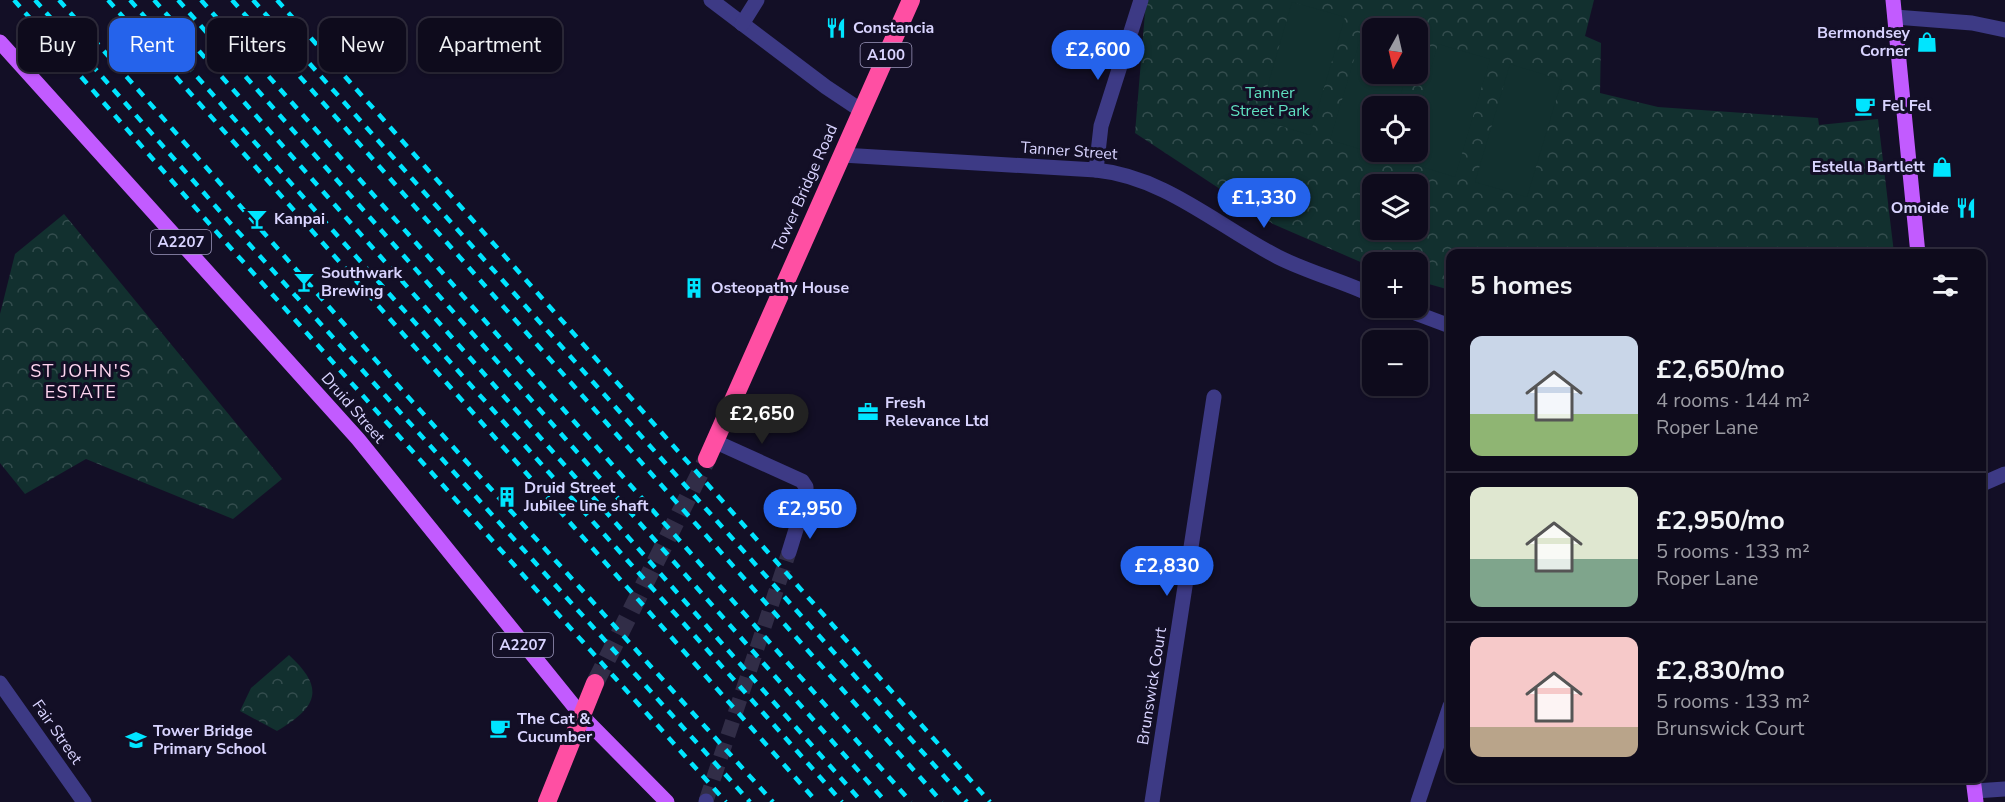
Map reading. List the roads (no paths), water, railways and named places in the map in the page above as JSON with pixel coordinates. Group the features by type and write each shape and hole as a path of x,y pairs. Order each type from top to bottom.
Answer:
{"highway":[{"name":"Tower Bridge Road","path":"707,459 911,0"},
{"path":"547,802 595,683"}],"main road":[{"path":"1893,0 1918,249"},
{"name":"Druid Street","path":"1,45 358,439 582,716 667,802"}],"street":[{"path":"711,0 862,111"},
{"path":"742,24 757,0"},
{"path":"1096,170 1101,126 1141,0"},
{"path":"1895,17 1972,23 2005,30"},
{"name":"Tanner Street","path":"842,155 1096,170 1128,174 1148,182 1279,257 1362,291"},
{"path":"1428,318 1446,324"},
{"name":"Brunswick Court","path":"1152,802 1214,397"},
{"path":"716,442 802,481 806,487 806,496 789,552"},
{"path":"1986,482 2005,474"},
{"name":"Fair Street","path":"0,683 84,802"},
{"path":"1418,802 1446,718"},
{"path":"1974,790 2005,789"}],"tunnel":[{"path":"595,683 707,459"},
{"path":"706,801 789,552"}],"railway":[{"path":"14,0 221,237 726,802"},
{"path":"35,0 232,225 750,802"},
{"path":"59,0 410,399 773,802"},
{"path":"108,0 817,802"},
{"path":"130,0 842,802"},
{"path":"154,0 862,802"},
{"path":"178,0 886,802"},
{"path":"201,0 911,802"},
{"path":"232,0 942,802"},
{"path":"253,0 967,802"},
{"path":"277,0 990,802"}],"place":[{"name":"Constancia","path":"836,28"},
{"name":"Bermondsey Corner","path":"1927,42"},
{"name":"Fel Fel","path":"1865,106"},
{"name":"Estella Bartlett","path":"1942,167"},
{"name":"Omoide","path":"1966,208"},
{"name":"Kanpai","path":"257,219"},
{"name":"Southwark Brewing","path":"304,282"},
{"name":"Osteopathy House","path":"694,288"},
{"name":"Fresh Relevance Ltd","path":"868,412"},
{"name":"Druid Street Jubilee line shaft","path":"507,497"},
{"name":"The Cat & Cucumber","path":"500,728"},
{"name":"Tower Bridge Primary School","path":"136,740"}],"district":[{"name":"ST JOHN'S ESTATE","path":"81,382"}],"park label":[{"name":"Tanner Street Park","path":"1270,102"}]}
